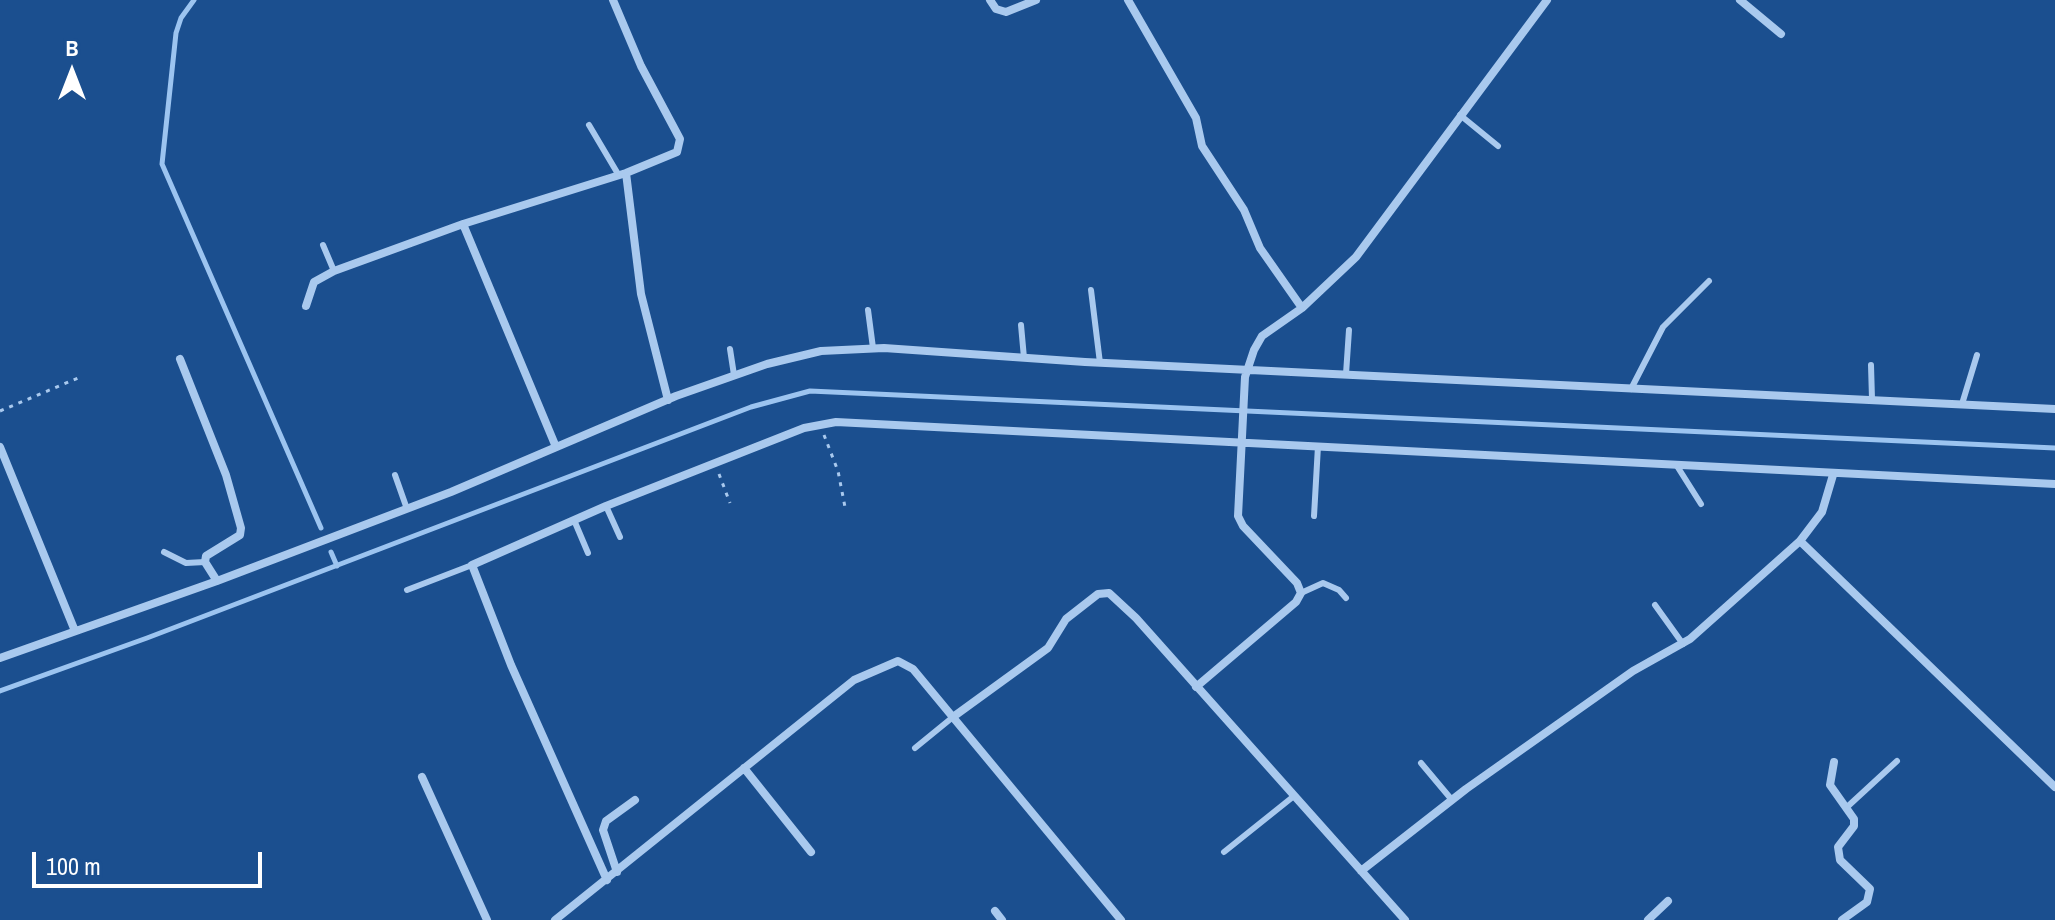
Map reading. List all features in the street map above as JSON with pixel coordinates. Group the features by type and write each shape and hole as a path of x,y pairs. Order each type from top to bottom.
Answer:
{"street":[{"path":"306,306 314,282 334,271 463,224 622,174 677,152 680,139 641,66 613,0"},
{"path":"990,0 996,9 1006,12 1036,0"},
{"path":"1128,0 1196,118 1202,146 1248,217 1255,240 1302,308"},
{"path":"1196,687 1296,602 1301,593 1297,583 1240,522 1246,373 1262,336 1302,308 1356,257 1547,0"},
{"path":"1740,0 1781,34"},
{"path":"622,174 641,294 668,400"},
{"path":"463,224 556,447"},
{"path":"0,658 407,509 734,375 821,351 873,348 1246,373 1346,374 2055,409"},
{"path":"180,359 226,475 241,528 240,535 206,556 205,562 217,581"},
{"path":"607,880 511,665 472,565 606,506 820,424 851,422 1833,475 2055,484"},
{"path":"0,447 75,631"},
{"path":"1361,871 1452,800 1633,671 1683,644 1800,541 1822,512 1833,475"},
{"path":"1800,541 2055,787"},
{"path":"953,717 1048,648 1066,619 1104,592 1136,618 1405,920"},
{"path":"555,920 854,680 892,662 908,665 1121,920"},
{"path":"1834,762 1830,785 1854,826 1838,847 1840,860 1870,889 1870,897 1842,920"},
{"path":"744,768 811,852"},
{"path":"422,777 487,920"},
{"path":"617,872 603,830 606,821 635,800"},
{"path":"1648,920 1668,901"},
{"path":"995,911 1002,920"}],"lane":[{"path":"1460,115 1498,146"},
{"path":"589,125 622,174"},
{"path":"323,245 334,271"},
{"path":"1631,389 1663,327 1709,281"},
{"path":"1091,290 1100,363"},
{"path":"868,310 873,348"},
{"path":"1021,325 1024,358"},
{"path":"1346,374 1349,330"},
{"path":"730,349 734,375"},
{"path":"1962,404 1977,355"},
{"path":"1871,365 1872,399"},
{"path":"1314,516 1318,446"},
{"path":"1677,466 1701,504"},
{"path":"395,475 407,509"},
{"path":"606,506 620,537"},
{"path":"574,520 588,553"},
{"path":"164,552 186,563 205,562"},
{"path":"407,590 472,565"},
{"path":"1301,593 1323,583 1339,590 1346,598"},
{"path":"1655,605 1683,644"},
{"path":"915,748 953,717"},
{"path":"1846,808 1897,761"},
{"path":"1421,763 1452,800"},
{"path":"1224,852 1294,796"}],"path":[{"path":"0,411 78,378"},
{"path":"820,424 838,471 845,507"},
{"path":"715,463 730,503"}],"waterway":[{"path":"194,0 181,18 176,33 162,164 321,528"},
{"path":"0,691 147,638 751,407 810,391 2055,448"},
{"path":"331,552 337,566"}]}
